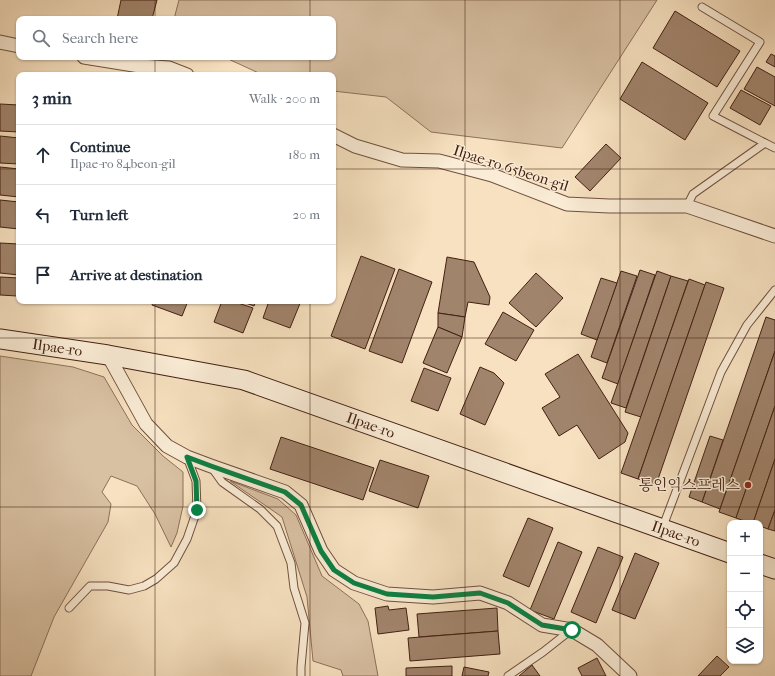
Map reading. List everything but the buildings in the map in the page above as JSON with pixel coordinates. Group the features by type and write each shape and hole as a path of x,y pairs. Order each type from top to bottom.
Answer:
{"street":[{"path":"0,42 16,45"},
{"path":"103,60 140,66 169,68 179,72"},
{"name":"Ilpae-ro 65beon-gil","path":"336,136 355,146 402,160 438,161 492,175 567,204 609,206 686,206 775,236"},
{"name":"Ilpae-ro","path":"0,339 108,355 244,380 727,552"},
{"path":"108,355 146,424 167,446 187,457 285,492 301,505 321,551 334,570 354,583 387,594 433,597 480,593 508,603 542,625 572,630 597,645 630,676"},
{"path":"763,565 775,569"}],"lane":[{"path":"702,7 760,42 713,116 775,148"},
{"path":"686,206 693,194 765,143"},
{"path":"662,529 721,372 746,325 775,290"},
{"path":"69,608 90,586 108,586 129,590 144,586 156,579 174,563 187,539 197,510 196,481 187,457"},
{"path":"211,466 222,482 260,509 277,526 291,563 294,588 305,623 301,676"},
{"path":"508,676 572,630"}],"shaded area":[{"path":"179,0 657,0 562,148 431,132 386,97 336,91 336,72 256,72 230,60 336,60 336,16 175,16"},
{"path":"0,356 73,367 104,377 132,425 163,456 183,472 183,506 177,533 171,547 155,514 137,486 111,476 102,492 111,504 108,522 54,617 31,676 0,676"},
{"path":"230,481 278,499 296,515 322,576 359,604 368,621 378,676 343,676 341,670 313,661 307,597 282,517"}],"place":[{"name":"통인익스프레스","path":"748,485"}],"route":[{"path":"197,510 196,481 187,457 285,492 301,505 321,551 334,570 354,583 387,594 433,597 480,593 508,603 542,625 572,630"}]}
